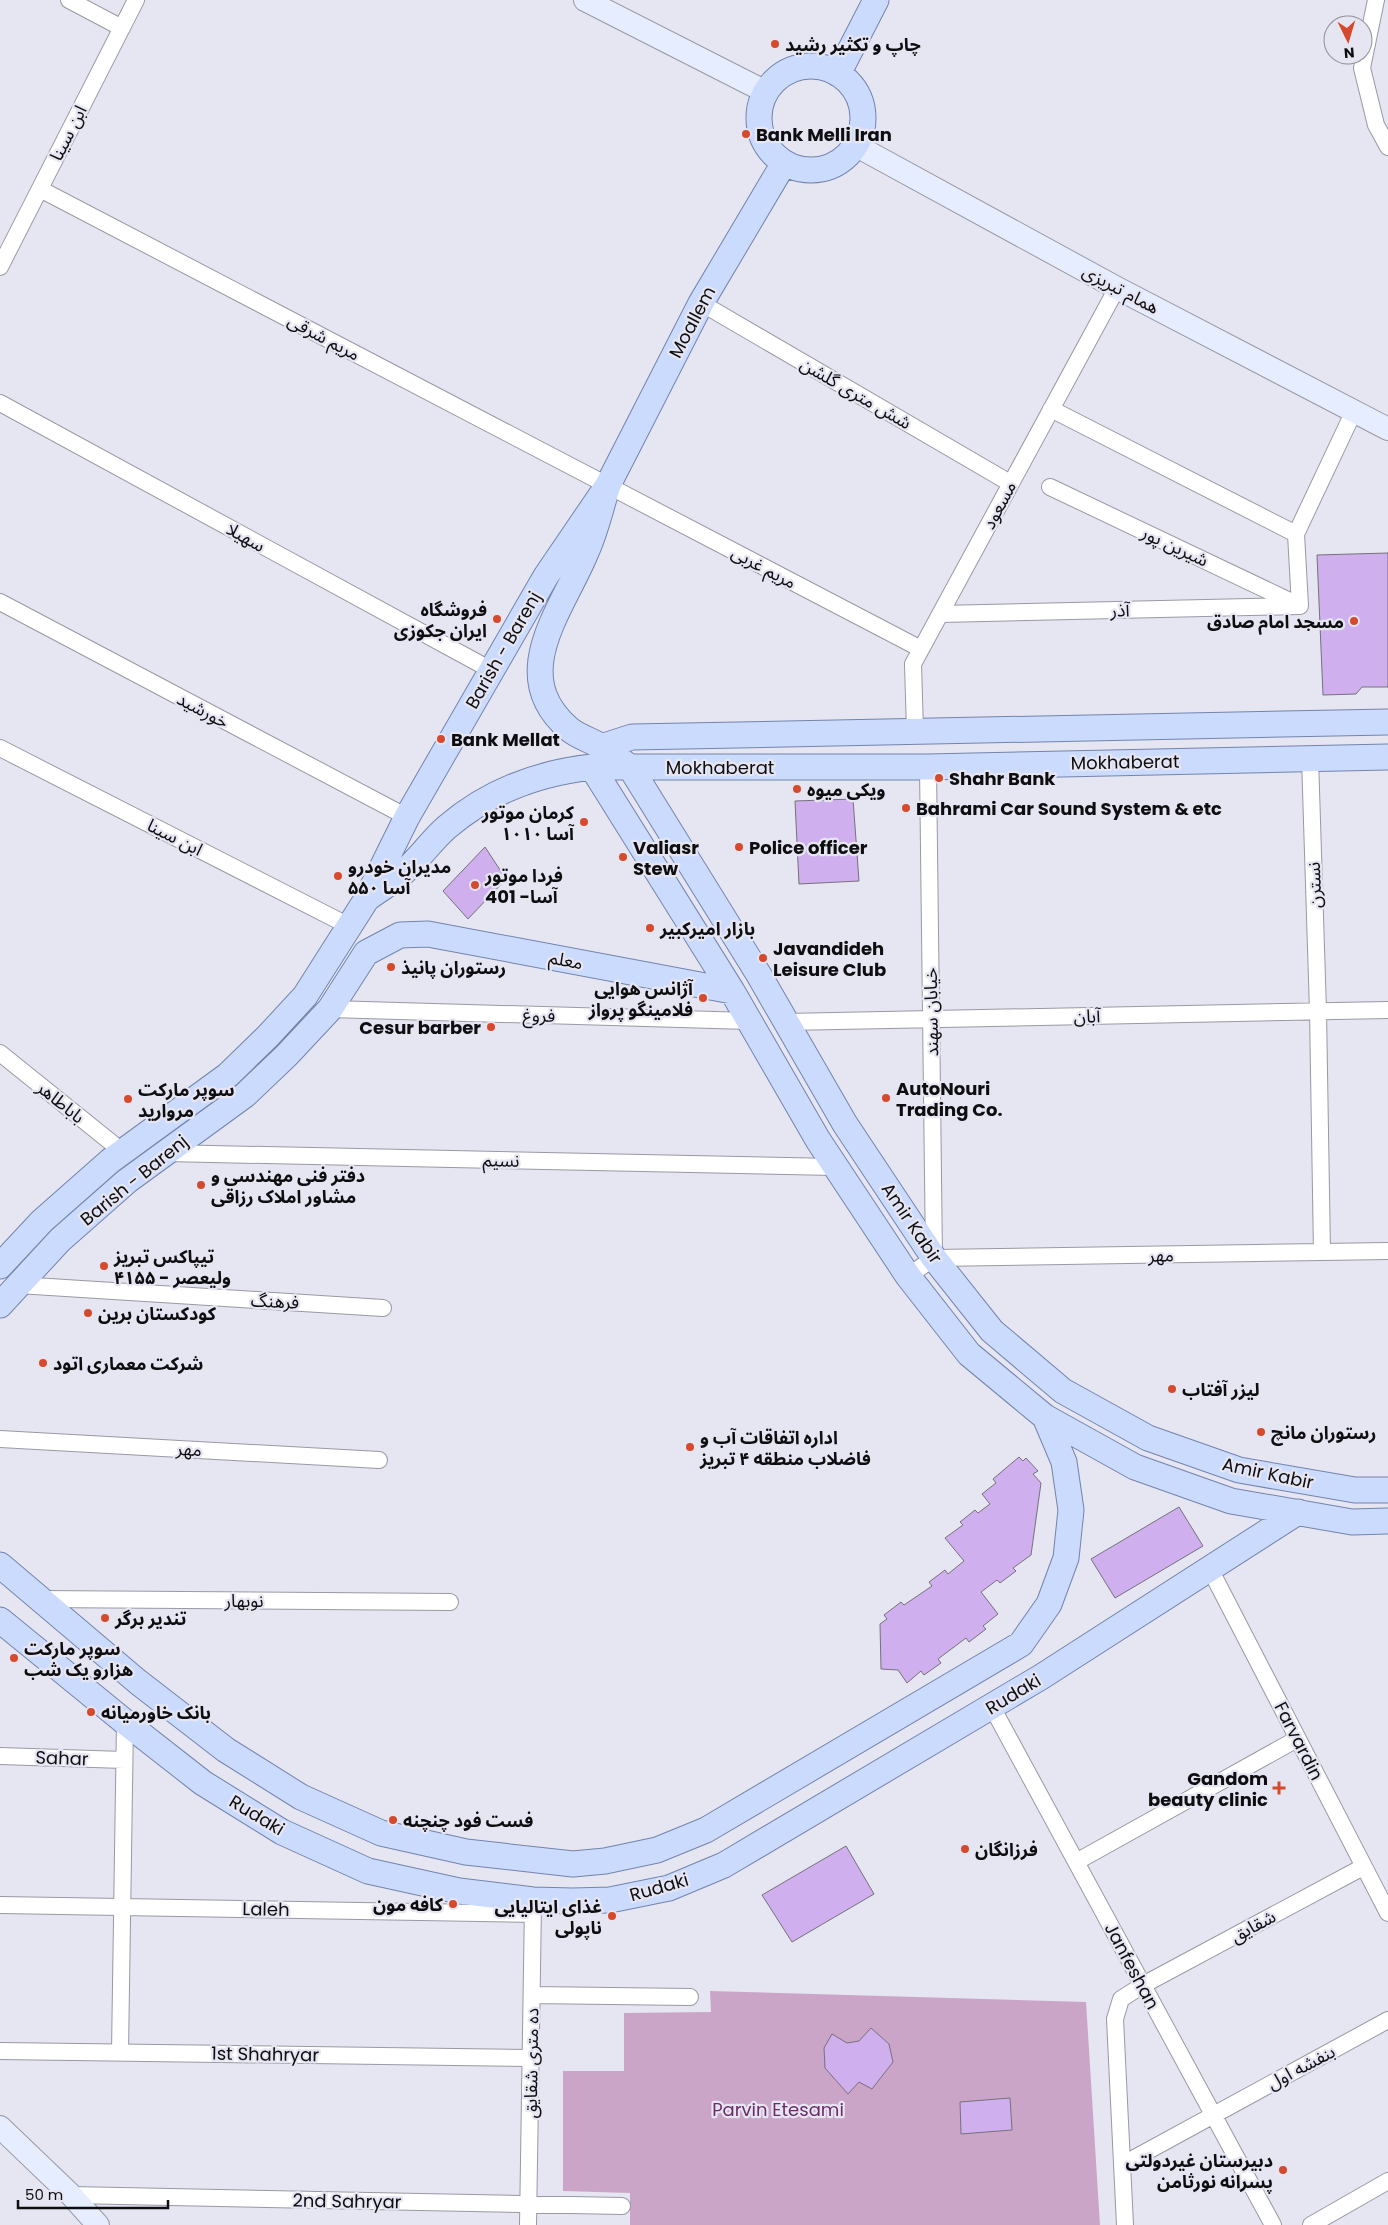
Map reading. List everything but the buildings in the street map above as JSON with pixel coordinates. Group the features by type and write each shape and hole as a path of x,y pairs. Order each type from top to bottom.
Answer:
{"main road":[{"path":"838,74 876,0"},
{"path":"812,66 825,68 838,74 848,82 856,93 861,106 863,119 861,133 855,145 847,156 836,164 823,169 810,171 784,163 773,155 765,144 760,131 758,117 760,104 766,92 774,81 785,73 798,68 812,66"},
{"name":"Moallem","path":"608,485 701,303 784,163"},
{"path":"597,757 556,715 543,696 540,673 542,652 550,624 587,550 608,485"},
{"name":"Barish - Barenj","path":"0,1266 42,1221 123,1152 228,1074 268,1036 305,996 366,900 407,817 546,576 608,485"},
{"name":"Mokhaberat","path":"597,757 632,737 1388,722"},
{"path":"1208,726 1211,760"},
{"name":"Barish - Barenj","path":"366,900 407,869 446,827 479,802 526,780 597,757"},
{"name":"Mokhaberat","path":"597,757 630,767 928,767 1388,757"},
{"name":"Amir Kabir","path":"597,757 818,1140 908,1276 969,1354 1045,1417 1135,1466 1231,1501 1352,1522 1388,1521"},
{"name":"Amir Kabir","path":"630,767 759,975 845,1124 934,1258 992,1331 1064,1391 1148,1438 1239,1470 1356,1490 1388,1490"},
{"name":"معلم","path":"330,1009 366,953 400,935 428,934 732,990"},
{"path":"732,990 759,975"},
{"name":"Barish - Barenj","path":"0,1305 60,1240 127,1181 245,1094 287,1055 330,1009"},
{"name":"Rudaki","path":"0,1565 138,1682 226,1750 301,1798 381,1833 466,1852 572,1864 606,1861 657,1850 706,1830 1021,1644 1049,1604 1066,1558 1071,1510 1064,1462 1045,1417"},
{"name":"Rudaki","path":"0,1620 125,1722 203,1782 282,1832 368,1871 533,1907 610,1900 669,1888 724,1865 992,1707 1298,1512"},
{"path":"232,1801 257,1770"},
{"path":"572,1864 573,1902"}],"street":[{"path":"69,0 122,28"},
{"name":"ابن سینا","path":"0,267 136,0"},
{"path":"585,0 766,92"},
{"path":"1377,2 1362,68 1376,125 1388,147"},
{"name":"همام تبریزی","path":"855,145 1117,288 1388,429"},
{"name":"مریم شرقی","path":"40,189 608,485"},
{"name":"مسعود","path":"915,731 913,664 1050,408 1117,288"},
{"name":"شش متری گلشن","path":"701,303 1010,483"},
{"name":"سهیلا","path":"0,403 491,670"},
{"path":"1050,408 1296,534"},
{"path":"1300,606 1296,534 1354,410"},
{"name":"مریم غربی","path":"608,485 921,649"},
{"name":"شیرین پور","path":"1050,487 1300,606"},
{"name":"خورشید","path":"0,602 407,817"},
{"name":"آذر","path":"940,614 1300,606"},
{"name":"ابن سینا","path":"0,748 350,926"},
{"name":"نسترن","path":"1310,758 1318,1011 1322,1252"},
{"name":"خیابان سهند","path":"928,767 934,1258"},
{"name":"فروغ","path":"330,1009 749,1021"},
{"name":"آبان","path":"786,1022 1388,1010"},
{"name":"باباطاهر","path":"0,1053 123,1152"},
{"name":"نسیم","path":"166,1153 836,1167"},
{"name":"مهر","path":"934,1258 1388,1251"},
{"path":"908,1276 934,1258"},
{"name":"فرهنگ","path":"18,1286 383,1308"},
{"name":"مهر","path":"0,1439 379,1460"},
{"name":"Farvardin","path":"1210,1569 1388,1913"},
{"name":"نوبهار","path":"38,1599 450,1602"},
{"name":"Janfeshan","path":"992,1707 1272,2225"},
{"path":"120,2052 125,1722"},
{"path":"1076,1862 1297,1739"},
{"name":"Sahar","path":"0,1756 124,1760"},
{"name":"شقایق","path":"1125,2225 1115,2019 1122,1999 1143,1985 1364,1867"},
{"name":"Laleh","path":"0,1905 122,1907 533,1907"},
{"name":"ده متری شقایق","path":"528,2225 533,1907"},
{"path":"532,1995 690,1997"},
{"name":"بنفشه اول","path":"1122,2165 1388,2020"},
{"name":"1st Shahryar","path":"0,2051 531,2058"},
{"path":"0,2127 71,2195 98,2225"},
{"path":"1312,2225 1388,2181"},
{"name":"2nd Sahryar","path":"71,2195 622,2206"}],"green space":[{"name":"Parvin Etesami","path":"710,1991 1086,2002 1100,2225 630,2225 630,2193 563,2191 563,2071 624,2071 624,2013 711,2012"}],"place":[{"name":"چاپ و تکثیر رشید","path":"775,44"},
{"name":"Bank Melli Iran","path":"746,134"},
{"name":"فروشگاه ایران جکوزی","path":"497,619"},
{"name":"مسجد امام صادق","path":"1354,621"},
{"name":"Bank Mellat","path":"441,739"},
{"name":"Shahr Bank","path":"939,778"},
{"name":"ویکی میوه","path":"797,789"},
{"name":"Bahrami Car Sound System & etc","path":"906,808"},
{"name":"کرمان موتور ۱۰۱۰ آسا","path":"584,822"},
{"name":"Police officer","path":"739,847"},
{"name":"Valiasr Stew","path":"623,857"},
{"name":"مدیران خودرو ۵۵۰ آسا","path":"338,876"},
{"name":"فردا موتور 401 -آسا","path":"475,885"},
{"name":"بازار امیرکبیر","path":"650,928"},
{"name":"Javandideh Leisure Club","path":"763,958"},
{"name":"رستوران پانیذ","path":"391,967"},
{"name":"آژانس هوایی فلامینگو پرواز","path":"703,998"},
{"name":"Cesur barber","path":"491,1027"},
{"name":"AutoNouri Trading Co.","path":"886,1098"},
{"name":"سوپر مارکت مروارید","path":"128,1099"},
{"name":"دفتر فنی مهندسی و مشاور املاک رزاقی","path":"201,1185"},
{"name":"تیپاکس تبریز ولیعصر - ۴۱۵۵","path":"104,1266"},
{"name":"کودکستان برین","path":"88,1313"},
{"name":"شرکت معماری اتود","path":"43,1363"},
{"name":"لیزر آفتاب","path":"1172,1389"},
{"name":"رستوران مانچ","path":"1261,1432"},
{"name":"اداره اتفاقات آب و فاضلاب منطقه ۴ تبریز","path":"690,1447"},
{"name":"تندیر برگر","path":"105,1618"},
{"name":"سوپر مارکت هزارو یک شب","path":"14,1658"},
{"name":"بانک خاورمیانه","path":"91,1712"},
{"name":"Gandom beauty clinic","path":"1279,1788"},
{"name":"فست فود چنچنه","path":"393,1820"},
{"name":"فرزانگان","path":"965,1849"},
{"name":"کافه مون","path":"453,1904"},
{"name":"غذای ایتالیایی ناپولی","path":"612,1916"},
{"name":"دبیرستان غیردولتی پسرانه نورثامن","path":"1283,2170"}]}
